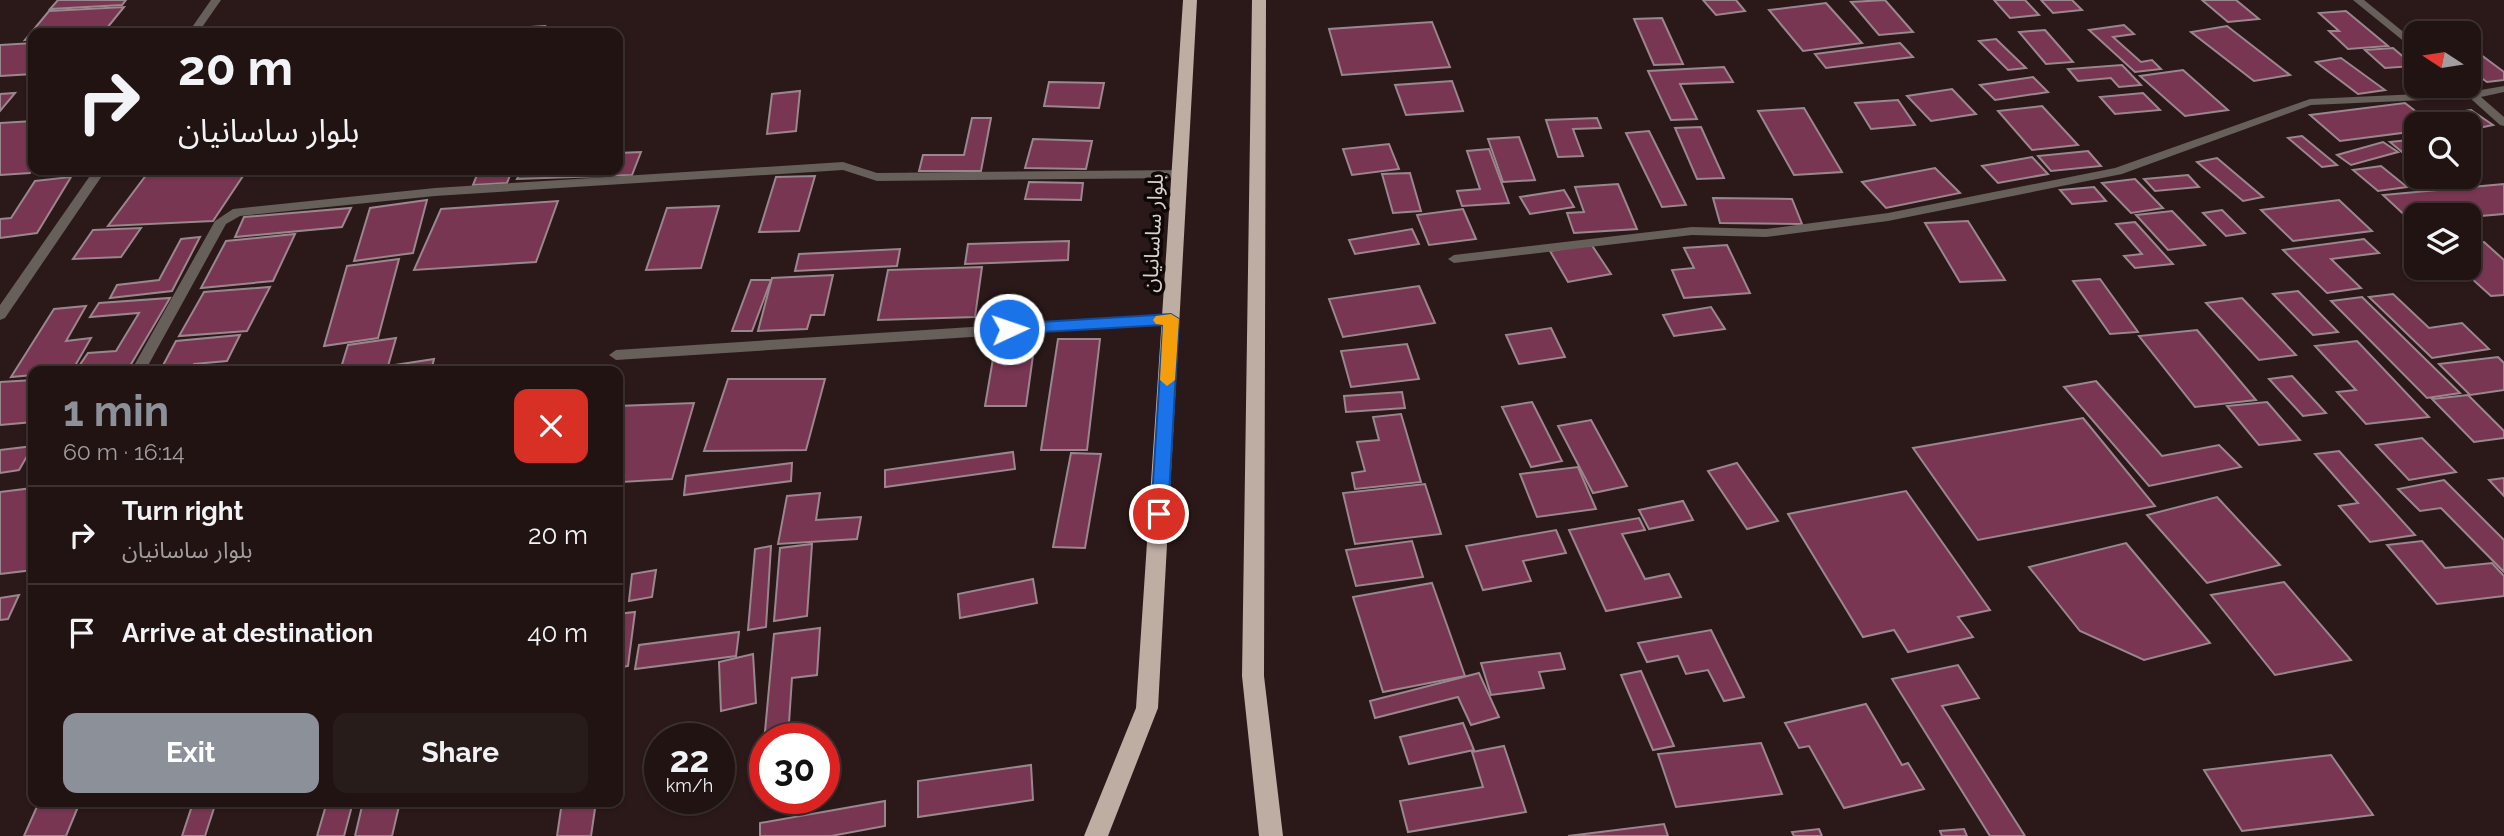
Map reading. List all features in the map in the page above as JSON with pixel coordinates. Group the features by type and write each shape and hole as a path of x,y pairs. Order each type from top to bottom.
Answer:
{"highway":[{"name":"بلوار ساسانیان","path":"1096,836 1147,708 1190,0"},
{"path":"1259,0 1252,676 1271,836"}],"street":[{"path":"197,28 216,0"},
{"path":"2358,0 2404,38"},
{"path":"2482,93 2504,89"},
{"path":"1454,259 1692,231 1766,233 1888,217 2118,171 2310,102 2404,98"},
{"path":"2476,98 2504,123"},
{"path":"141,366 221,221 237,212 435,192 843,166 853,167 863,176 877,177 1180,174"},
{"path":"0,315 97,175"},
{"path":"615,355 1171,319"}],"building":[{"path":"58,0 126,0 122,5 50,9"},
{"path":"1703,0 1736,0 1745,11 1716,15"},
{"path":"1885,0 1913,32 1879,35 1851,2"},
{"path":"1994,0 2025,0 2039,15 2010,18"},
{"path":"2041,0 2072,0 2082,10 2053,13"},
{"path":"2202,0 2236,0 2259,19 2228,22"},
{"path":"1826,3 1862,43 1803,51 1769,10"},
{"path":"124,7 107,28 35,28 49,11"},
{"path":"2346,11 2388,46 2348,49 2329,31 2339,31 2319,13"},
{"path":"1662,18 1683,64 1654,65 1634,19"},
{"path":"1432,22 1450,67 1342,75 1329,29"},
{"path":"2124,25 2134,34 2113,37 2141,62 2152,60 2161,69 2135,72 2089,30"},
{"path":"2227,26 2290,75 2254,81 2191,32"},
{"path":"2045,30 2073,62 2046,64 2019,32"},
{"path":"1996,39 2026,68 2008,70 1979,41"},
{"path":"28,43 28,74 0,76 0,45"},
{"path":"1900,43 1913,57 1826,68 1815,54"},
{"path":"2393,48 2404,57 2404,67 2385,68 2365,50"},
{"path":"2482,56 2504,72 2504,80 2487,82 2482,78"},
{"path":"2341,58 2385,90 2358,94 2316,62"},
{"path":"2122,65 2141,85 2119,87 2111,78 2078,81 2068,69"},
{"path":"1724,67 1733,82 1680,84 1697,119 1671,120 1648,71"},
{"path":"2183,70 2228,110 2185,116 2140,76"},
{"path":"2033,77 2048,92 1995,100 1980,85"},
{"path":"1452,81 1463,111 1406,115 1395,85"},
{"path":"1049,82 1104,83 1099,108 1044,106"},
{"path":"1952,89 1976,114 1931,121 1907,96"},
{"path":"800,91 796,131 767,134 772,94"},
{"path":"15,93 0,111 0,94"},
{"path":"2143,93 2160,110 2115,114 2100,97"},
{"path":"1898,100 1915,125 1871,129 1855,103"},
{"path":"2405,103 2417,112 2404,112 2404,133 2340,141 2310,115"},
{"path":"2042,106 2078,145 2032,150 1998,111"},
{"path":"1804,108 1842,172 1794,175 1758,111"},
{"path":"2481,117 2493,125 2481,128"},
{"path":"972,118 991,118 981,171 919,171 923,155 964,155"},
{"path":"1597,118 1601,128 1573,129 1583,156 1558,157 1546,120"},
{"path":"28,121 28,173 0,175 0,123"},
{"path":"1701,127 1724,178 1697,179 1675,128"},
{"path":"1649,131 1686,205 1662,207 1626,133"},
{"path":"2302,136 2337,165 2322,167 2288,138"},
{"path":"1519,137 1535,180 1503,182 1488,139"},
{"path":"1033,139 1092,141 1086,169 1025,168"},
{"path":"2404,140 2404,152 2402,152 2390,142"},
{"path":"2383,142 2398,152 2351,165 2337,155"},
{"path":"1389,144 1399,169 1352,175 1343,149"},
{"path":"1489,149 1509,203 1462,206 1457,191 1480,189 1467,151"},
{"path":"2088,151 2101,166 2051,171 2038,156"},
{"path":"641,152 632,175 517,179 519,175 623,175 623,153"},
{"path":"2032,157 2048,174 1998,183 1982,166"},
{"path":"2217,158 2263,197 2243,201 2197,162"},
{"path":"2381,166 2404,187 2378,191 2353,170"},
{"path":"1935,168 1960,193 1886,208 1862,182"},
{"path":"1410,173 1421,211 1393,213 1382,174"},
{"path":"146,175 244,175 213,221 108,226"},
{"path":"477,175 510,175 507,183 473,185"},
{"path":"2188,175 2199,187 2155,191 2144,179"},
{"path":"815,176 799,231 759,232 776,177"},
{"path":"71,177 37,233 0,238 0,219 11,218 35,181"},
{"path":"2135,179 2163,208 2131,213 2102,183"},
{"path":"1029,182 1083,183 1081,200 1025,199"},
{"path":"1618,184 1637,229 1574,233 1567,213 1584,212 1575,187"},
{"path":"2504,184 2504,214 2481,216 2481,203 2404,203 2404,215 2383,195 2481,189 2481,186"},
{"path":"2094,187 2106,201 2072,204 2060,190"},
{"path":"1564,190 1574,207 1530,214 1520,197"},
{"path":"1713,198 1792,199 1802,224 1720,223"},
{"path":"427,200 413,253 354,261 370,208"},
{"path":"2339,200 2372,231 2293,241 2261,210"},
{"path":"558,201 536,262 414,270 441,209"},
{"path":"719,206 701,268 646,270 667,208"},
{"path":"351,208 342,227 235,237 244,217"},
{"path":"1463,209 1476,239 1429,245 1417,215"},
{"path":"2222,210 2245,233 2226,236 2203,213"},
{"path":"2172,211 2205,245 2168,250 2136,215"},
{"path":"1968,221 2005,280 1960,282 1925,223"},
{"path":"2135,222 2173,264 2135,268 2124,256 2142,254 2116,224"},
{"path":"141,228 121,257 73,259 93,230"},
{"path":"1412,229 1419,244 1355,254 1349,240"},
{"path":"295,234 273,281 201,288 226,241"},
{"path":"200,237 172,291 110,298 117,285 159,280 181,239"},
{"path":"2364,239 2379,253 2331,259 2361,288 2327,293 2283,250"},
{"path":"1069,241 1068,260 965,264 968,244"},
{"path":"2481,242 2484,242 2504,260 2504,295 2491,296 2473,280 2481,280"},
{"path":"1591,244 1611,274 1568,282 1550,251"},
{"path":"1727,245 1750,293 1684,298 1672,270 1694,268 1684,248"},
{"path":"900,249 897,266 795,271 799,254"},
{"path":"399,259 378,338 324,346 347,266"},
{"path":"982,267 975,317 878,320 888,270"},
{"path":"833,275 824,315 811,315 807,329 758,331 772,278"},
{"path":"2100,279 2138,332 2110,334 2073,281"},
{"path":"751,280 771,280 752,331 732,331"},
{"path":"1419,286 1435,323 1343,337 1329,299"},
{"path":"270,287 247,331 179,336 204,292"},
{"path":"2298,291 2338,332 2313,335 2273,294"},
{"path":"2393,294 2429,328 2462,323 2489,349 2432,358 2369,297"},
{"path":"2362,297 2460,393 2427,398 2331,301"},
{"path":"170,298 130,366 79,366 88,353 116,351 139,313 90,317 99,303"},
{"path":"2242,298 2296,355 2259,360 2206,303"},
{"path":"86,306 66,341 91,338 75,366 28,366 28,375 11,377 54,309"},
{"path":"1711,307 1725,329 1674,336 1663,315"},
{"path":"1551,328 1565,357 1519,364 1506,335"},
{"path":"2197,330 2256,400 2195,407 2139,336"},
{"path":"1036,334 1026,406 985,406 997,335"},
{"path":"240,335 227,361 193,366 163,366 176,341"},
{"path":"396,338 388,366 342,366 348,345"},
{"path":"1058,339 1100,339 1087,450 1041,450"},
{"path":"2357,341 2429,417 2366,424 2337,392 2356,390 2315,346"},
{"path":"1407,344 1419,379 1351,387 1341,351"},
{"path":"2498,357 2504,363 2504,390 2470,395 2439,364"},
{"path":"434,359 432,366 388,366"},
{"path":"2292,376 2326,413 2303,416 2269,379"},
{"path":"728,379 825,379 806,450 704,451"},
{"path":"28,380 28,422 0,425 0,382"},
{"path":"2096,381 2162,456 2219,445 2241,467 2149,486 2064,387"},
{"path":"1402,392 1405,408 1346,412 1344,396"},
{"path":"2468,395 2504,431 2504,438 2474,442 2432,399"},
{"path":"1532,402 1562,461 1531,467 1502,407"},
{"path":"2267,402 2300,440 2259,445 2227,406"},
{"path":"694,403 672,479 623,482 623,406"},
{"path":"1401,414 1421,482 1355,489 1352,473 1365,471 1357,442 1379,440 1373,417"},
{"path":"2083,418 2155,506 1978,540 1913,448"},
{"path":"1591,420 1627,486 1593,493 1558,426"},
{"path":"2422,438 2456,472 2409,480 2376,445"},
{"path":"28,447 28,455 19,470 0,473 0,450"},
{"path":"2339,451 2415,535 2370,542 2339,506 2358,503 2315,454"},
{"path":"1013,452 1015,469 885,487 885,470"},
{"path":"1071,453 1101,454 1085,548 1053,547"},
{"path":"792,463 791,481 684,495 686,476"},
{"path":"1737,463 1778,521 1747,529 1708,471"},
{"path":"1578,467 1596,509 1537,517 1520,474"},
{"path":"2504,478 2504,496 2489,480"},
{"path":"2444,480 2504,540 2504,572 2441,508 2420,511 2398,489"},
{"path":"1425,484 1441,534 1355,544 1343,493"},
{"path":"28,489 28,571 0,574 0,492"},
{"path":"1906,491 1990,610 1958,617 1973,637 1908,652 1894,630 1863,637 1788,514"},
{"path":"820,493 816,520 861,517 857,539 778,544 787,496"},
{"path":"2217,497 2280,565 2207,583 2147,515"},
{"path":"1683,501 1693,520 1649,529 1639,510"},
{"path":"1639,518 1645,530 1622,534 1645,579 1669,574 1681,597 1606,611 1569,530"},
{"path":"1556,530 1566,553 1523,561 1531,581 1483,590 1466,546"},
{"path":"1412,541 1423,577 1356,586 1346,550"},
{"path":"2422,541 2445,568 2492,563 2504,576 2504,596 2437,604 2387,545"},
{"path":"2126,543 2210,643 2144,660 2080,631 2029,567"},
{"path":"812,544 807,616 774,621 780,548"},
{"path":"771,546 766,627 748,630 755,549"},
{"path":"656,570 652,597 629,601 632,574"},
{"path":"1033,579 1037,603 960,618 958,594"},
{"path":"2284,582 2351,660 2275,675 2211,595"},
{"path":"1432,583 1465,676 1383,692 1353,597"},
{"path":"19,595 8,619 0,620 0,598"},
{"path":"635,612 628,666 623,667 623,613"},
{"path":"820,628 817,675 792,678 789,723 766,723 774,634"},
{"path":"1711,630 1744,697 1724,701 1708,670 1686,674 1678,656 1647,662 1638,643"},
{"path":"739,632 736,656 635,669 639,645"},
{"path":"1560,653 1565,669 1539,672 1544,688 1491,695 1481,663"},
{"path":"753,654 756,703 721,711 719,662"},
{"path":"1958,665 1979,698 1942,706 2025,836 1990,836 1892,679"},
{"path":"1641,671 1674,746 1653,750 1621,675"},
{"path":"1479,673 1499,717 1471,725 1458,697 1375,718 1370,701"},
{"path":"1866,704 1902,765 1908,763 1924,789 1844,808 1809,746 1799,748 1785,723"},
{"path":"1463,723 1474,750 1409,764 1400,737"},
{"path":"1761,743 1782,794 1676,807 1658,754"},
{"path":"1504,746 1526,812 1408,832 1400,801 1483,787 1472,752"},
{"path":"2331,755 2373,815 2242,831 2204,770"},
{"path":"1031,765 1033,800 918,817 918,781"},
{"path":"885,801 885,826 831,836 760,836 760,823 811,814 840,814 840,809"},
{"path":"37,807 78,807 66,836 24,836"},
{"path":"192,807 214,807 205,836 182,836"},
{"path":"326,807 352,807 344,836 317,836"},
{"path":"362,807 399,807 392,836 355,836"},
{"path":"561,807 595,807 591,836 557,836"},
{"path":"1664,824 1668,836 1568,836"},
{"path":"1819,829 1822,836 1794,836 1792,832"},
{"path":"1964,829 1967,836 1942,836 1940,831"}],"slow traffic":[{"path":"1161,320 1171,319 1167,380"}],"route":[{"path":"1009,329 1171,319 1159,514"}]}
